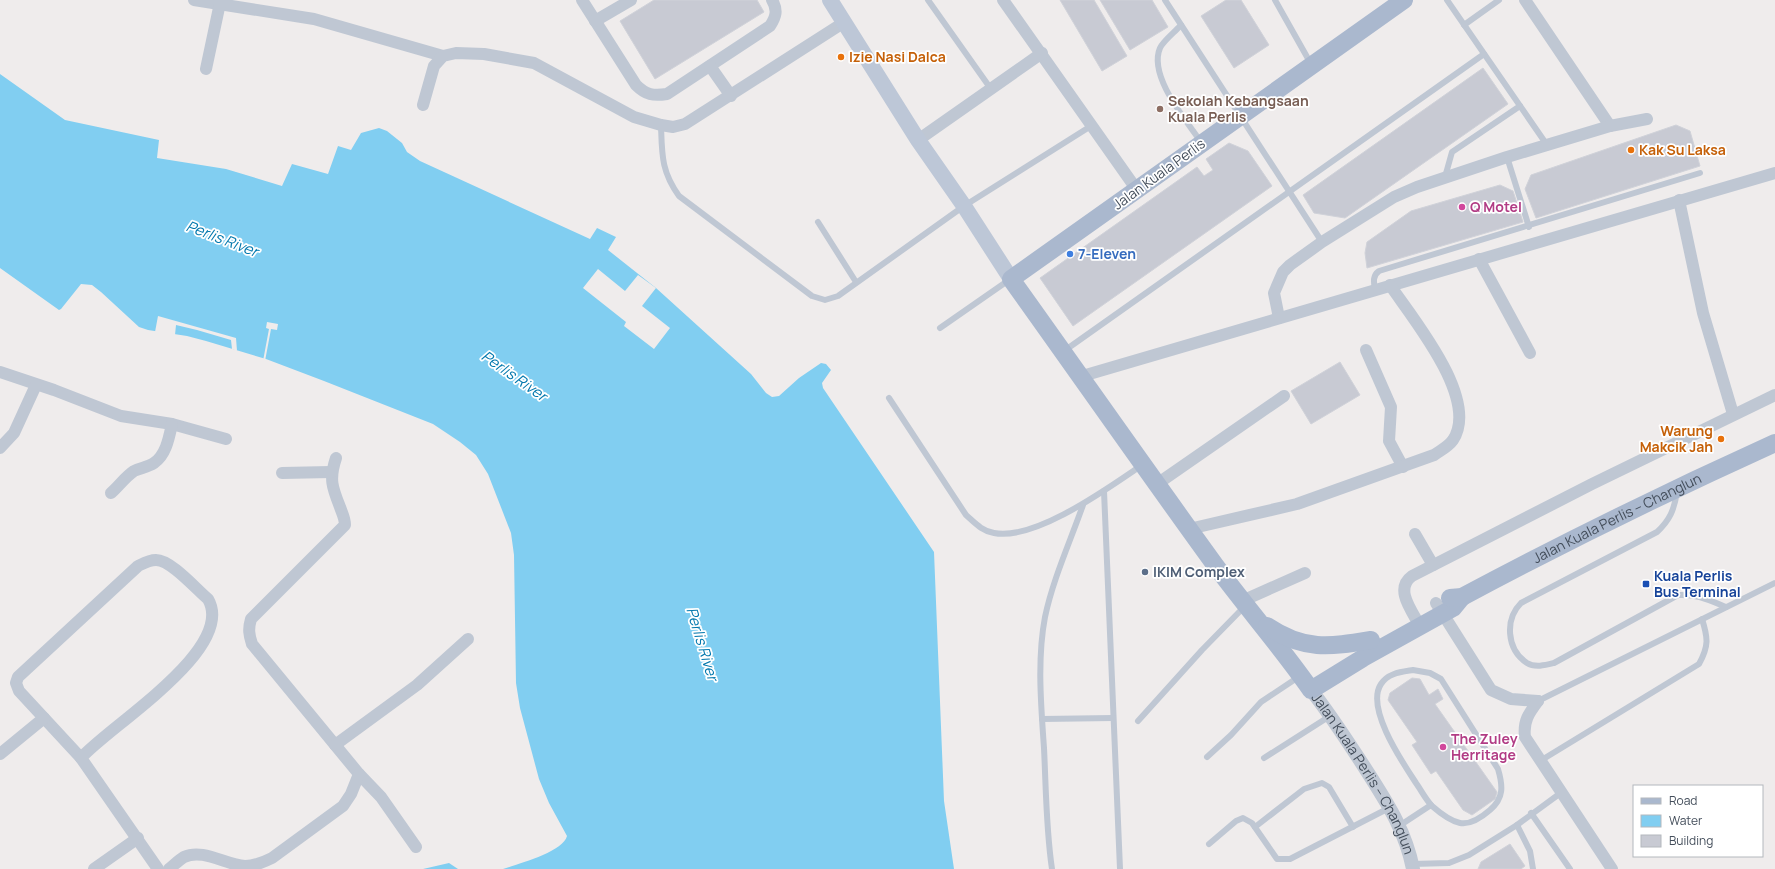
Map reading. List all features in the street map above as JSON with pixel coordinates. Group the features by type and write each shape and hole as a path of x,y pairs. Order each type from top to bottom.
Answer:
{"main road":[{"name":"Jalan Kuala Perlis","path":"1011,279 1404,0"},
{"path":"834,1 843,24 1011,279 1079,377 1189,529 1247,608 1306,682"},
{"name":"Jalan Kuala Perlis – Changlun","path":"1306,682 1371,640 1439,609 1447,598 1462,597 1540,556 1775,443"},
{"path":"1247,608 1283,637 1309,645 1338,645 1371,640"},
{"name":"Jalan Kuala Perlis – Changlun","path":"1306,682 1363,658 1417,620"}],"street":[{"path":"194,0 314,19 443,56 456,53 484,54 534,63 634,117 673,127 685,124 843,24"},
{"path":"582,0 636,85 643,92 650,95 667,94 770,26 776,14 775,5 772,0"},
{"path":"595,21 631,0"},
{"path":"1003,0 1042,53 1091,126 1137,190"},
{"path":"1525,0 1610,126"},
{"path":"206,69 220,3"},
{"path":"918,140 1042,53"},
{"path":"423,105 434,66 443,56"},
{"path":"710,66 731,96"},
{"path":"1279,318 1274,293 1283,272 1290,264 1394,197 1445,177 1507,157 1610,126 1647,120"},
{"path":"1079,377 1775,173"},
{"path":"1679,200 1703,313 1733,414"},
{"path":"1479,259 1530,353"},
{"path":"1189,529 1297,504 1434,455 1446,447 1457,430 1458,406 1452,382 1446,370 1390,285"},
{"path":"1366,350 1391,406 1389,441 1402,467"},
{"path":"0,372 54,390 121,416 172,424 226,439"},
{"path":"0,448 14,433 36,385"},
{"path":"1417,620 1404,596 1404,583 1412,576 1733,414 1775,395"},
{"path":"1157,484 1284,396"},
{"path":"111,493 125,478 135,471 154,463 159,458 168,442 172,424"},
{"path":"336,458 331,472 331,485 344,518 345,525 251,619 249,631 252,644 359,774 388,805 416,847"},
{"path":"282,473 331,472"},
{"path":"1415,534 1433,565"},
{"path":"81,758 94,745 172,682 195,656 208,634 213,618 212,605 169,564 163,561 149,561 138,566 18,677 16,683 20,691 81,758 138,838 158,869"},
{"path":"1247,608 1305,573"},
{"path":"1439,609 1492,690 1511,699 1538,701"},
{"path":"335,745 417,685 468,639"},
{"name":"Jalan Kuala Perlis – Changlun","path":"1306,682 1331,715 1390,808 1405,837 1413,866"},
{"path":"1538,701 1527,715 1524,730 1525,737 1612,869"},
{"path":"0,754 44,718"},
{"path":"169,869 184,858 192,855 202,855 245,866 264,862 272,858 343,806 351,794 359,774"},
{"path":"94,869 138,838"}],"lane":[{"path":"928,0 991,89"},
{"path":"1165,0 1322,242"},
{"path":"1275,0 1312,65"},
{"path":"1447,0 1547,145"},
{"path":"1464,25 1498,0"},
{"path":"1181,25 1161,47 1157,60 1158,68 1173,100 1202,144"},
{"path":"1063,352 1484,54"},
{"path":"1445,177 1452,152 1520,106"},
{"path":"661,125 665,168 668,181 679,196 812,296 825,300 833,298 964,206 1091,126"},
{"path":"1507,157 1529,227"},
{"path":"1375,290 1374,279 1379,271 1529,227 1700,173"},
{"path":"818,222 856,282"},
{"path":"940,328 1011,279"},
{"path":"889,398 966,515 982,529 992,533 1004,535 1020,532 1083,505 1143,464"},
{"path":"1677,489 1674,509 1670,518 1657,532 1521,603 1515,609 1510,620 1510,633 1515,650 1527,663 1537,666 1554,663 1678,595 1695,595 1704,597 1726,607"},
{"path":"1104,490 1120,869"},
{"path":"1052,869 1048,845 1042,719 1041,651 1045,618 1051,594 1083,505"},
{"path":"1538,701 1775,583"},
{"path":"1138,721 1202,650 1247,608"},
{"path":"1540,761 1699,664 1707,650 1707,634 1702,619"},
{"path":"1413,670 1430,673 1441,679 1498,769 1503,785 1501,796 1496,805 1483,816 1469,823 1460,823 1446,817 1431,805 1397,755 1378,708 1377,695 1381,684 1391,675 1413,670"},
{"path":"1207,757 1231,735 1261,702 1306,682"},
{"path":"1264,758 1331,715"},
{"path":"1042,719 1113,718"},
{"path":"1254,827 1304,789 1322,783 1329,787 1353,826"},
{"path":"1413,866 1449,866 1517,825 1531,813 1562,792"},
{"path":"1399,826 1431,805"},
{"path":"1209,844 1236,821 1243,818 1247,819 1254,827 1277,859 1290,859 1390,808"},
{"path":"1531,813 1570,869"},
{"path":"1517,825 1530,851 1533,869"}],"water":[{"name":"Perlis River","path":"0,74 65,120 159,140 157,158 226,169 282,186 292,164 328,174 338,146 351,150 361,133 379,128 387,131 402,143 407,152 420,161 590,239 597,228 616,237 608,250 656,288 751,374 766,393 772,397 779,396 799,378 821,363 826,364 831,370 822,383 823,388 934,552 944,801 954,869 503,869 529,861 549,852 564,842 567,836 549,803 539,779 520,708 516,683 514,555 511,533 488,474 476,455 433,424 324,381 266,359 206,341 139,327 92,285 81,284 59,310 0,268"},
{"path":"449,863 458,869 423,869"}],"pier":[{"path":"598,269 625,291 638,275 656,288 642,306 670,328 654,349 624,326 626,322 583,288"},
{"path":"158,316 236,338 237,351 232,349 231,340 176,325 175,335 155,332"},
{"path":"267,322 278,324 277,330 271,329 265,361 263,361 269,329 266,328"}],"building":[{"path":"654,0 757,0 764,12 655,79 620,21"},
{"path":"1060,0 1094,0 1127,56 1102,71"},
{"path":"1100,0 1152,0 1168,27 1130,50"},
{"path":"1226,0 1241,0 1269,45 1234,68 1201,16"},
{"path":"1483,68 1508,104 1345,218 1314,213 1303,195"},
{"path":"1676,125 1690,131 1700,166 1536,218 1525,189 1531,175"},
{"path":"1229,143 1248,151 1272,186 1073,326 1040,278 1197,167 1204,176 1213,170 1206,159"},
{"path":"1500,185 1513,191 1523,222 1367,268 1365,253 1367,242 1411,211"},
{"path":"1340,362 1360,395 1311,424 1291,391"},
{"path":"1412,678 1420,679 1429,695 1438,689 1443,699 1435,704 1497,792 1495,799 1472,815 1463,810 1436,771 1431,774 1412,745 1417,742 1388,700 1390,693"},
{"path":"1510,844 1525,866 1521,869 1478,869 1481,862"}],"place":[{"name":"Izie Nasi Dalca","path":"841,57"},
{"name":"Sekolah Kebangsaan Kuala Perlis","path":"1160,109"},
{"name":"Kak Su Laksa","path":"1631,150"},
{"name":"Q Motel","path":"1462,207"},
{"name":"7-Eleven","path":"1070,254"},
{"name":"Warung Makcik Jah","path":"1721,439"},
{"name":"IKIM Complex","path":"1145,572"},
{"name":"Kuala Perlis Bus Terminal","path":"1646,584"},
{"name":"The Zuley Herritage","path":"1443,747"}]}
